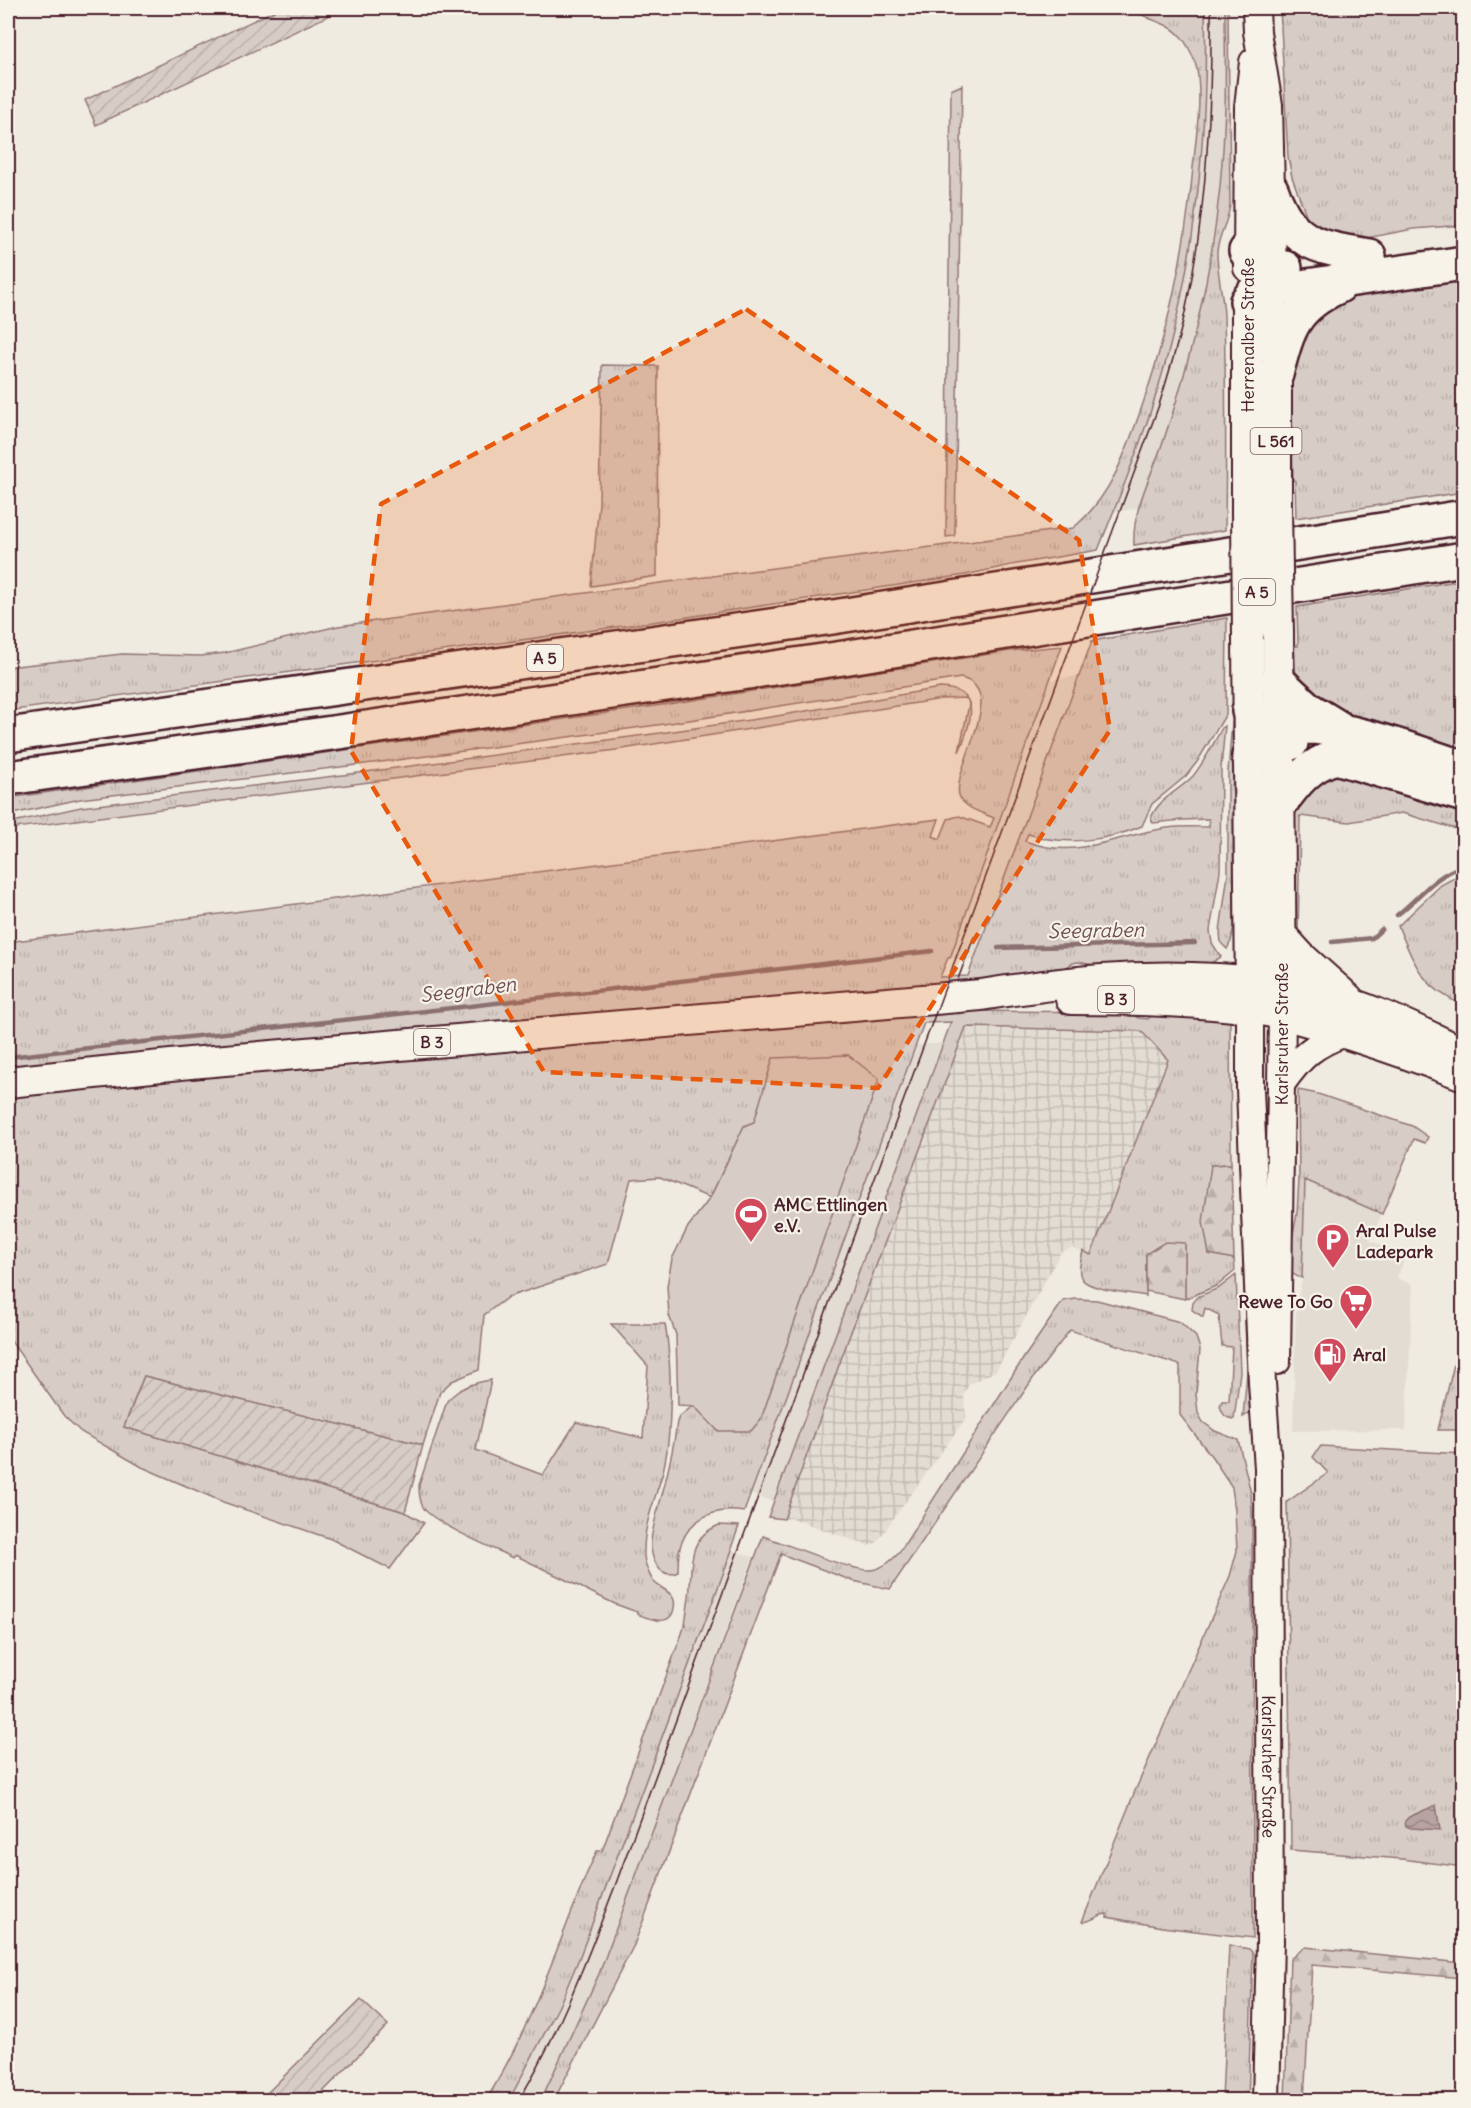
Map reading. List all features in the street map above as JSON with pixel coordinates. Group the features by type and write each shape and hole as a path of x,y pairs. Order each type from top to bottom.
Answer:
{"highway":[{"path":"1271,189 1286,222 1299,235 1360,268"},
{"path":"1246,251 1264,283 1293,288 1360,268 1464,244"},
{"path":"1276,375 1283,347 1298,315 1321,294 1360,268 1464,263"},
{"name":"A 5","path":"8,735 833,617 1456,517"},
{"name":"A 5","path":"8,778 843,658 1461,560"},
{"path":"1278,681 1308,709 1338,743 1464,768"},
{"path":"1249,711 1269,740 1310,727 1338,743 1464,795"},
{"path":"1279,805 1303,775 1324,760 1338,743"}],"main road":[{"name":"Herrenalber Straße","path":"1249,711 1247,512 1271,189 1269,105 1256,20"},
{"name":"Herrenalber Straße","path":"1246,251 1248,107 1256,20"},
{"name":"Herrenalber Straße","path":"1264,283 1276,375 1278,633"},
{"name":"Karlsruher Straße","path":"1266,2100 1270,1942 1267,1433 1262,1383 1250,1089 1251,924 1269,740 1278,681 1278,633"},
{"name":"Karlsruher Straße","path":"1267,1433 1276,1405 1282,1083 1279,805 1269,740"},
{"path":"1202,978 1235,952 1251,924"},
{"path":"1281,935 1349,1019 1295,1065 1282,1083"},
{"name":"B 3","path":"8,1082 201,1062 981,995 1057,983 1114,978 1202,978 1251,995 1281,1000 1308,991 1349,1019 1420,1058 1464,1075"},
{"name":"B 3","path":"981,995 1044,999 1147,1000 1251,995"},
{"name":"B 3","path":"1349,1019 1390,1019 1464,1054"}],"highlighted area":[{"path":"746,309 1079,540 1110,730 878,1088 544,1072 351,751 381,504"}],"shaded area":[{"path":"1205,8 1225,8 1226,77 1218,203 1205,287 1187,362 1161,448 1138,508 1114,512 1161,378 1182,293 1199,178 1204,104"},
{"path":"1079,676 973,960 950,958 1051,680"},
{"path":"966,1027 1140,1031 1168,1060 1091,1256 1072,1248 1061,1252 996,1371 969,1384 964,1395 966,1418 876,1543 868,1546 791,1518 784,1519 848,1340"},
{"path":"942,1043 774,1502 751,1494 917,1045"},
{"path":"1305,1179 1382,1214 1370,1241 1406,1256 1397,1278 1413,1285 1406,1430 1293,1431 1296,1309 1302,1278"},
{"path":"732,1550 753,1557 599,1974 541,2100 509,2100 559,2006 580,1956"}],"green space":[{"path":"280,8 324,8 330,15 96,125 85,100"},
{"path":"1134,8 1205,8 1203,136 1188,263 1170,346 1128,475 1098,550 965,575 681,618 8,711 8,667 122,654 201,656 225,653 338,626 1073,528 1086,517 1106,491 1121,462 1139,415 1159,352 1175,288 1191,191 1199,109 1199,83 1195,62 1178,34 1168,26 1143,15"},
{"path":"1225,8 1228,8 1230,204 1217,252 1224,315 1225,530 1134,545 1138,509 1180,387 1197,324 1208,270 1217,216 1224,134"},
{"path":"1280,8 1463,8 1463,225 1413,229 1346,242 1309,223 1292,177 1288,157"},
{"path":"962,85 955,533 954,536 946,537 951,90"},
{"path":"1463,274 1463,492 1296,518 1290,354 1335,294"},
{"path":"602,365 658,366 657,576 591,586 599,503"},
{"path":"1463,580 1463,754 1322,710 1296,681 1294,646 1298,646 1297,607"},
{"path":"1227,618 1226,714 1197,762 1186,776 1152,804 1142,826 1114,835 1085,840 1056,840 1028,834 1025,841 1044,846 1079,848 1148,831 1209,827 1209,819 1153,823 1151,818 1164,800 1193,776 1225,726 1221,768 1220,871 1210,931 1212,943 1221,957 1209,964 1109,968 1078,962 1053,974 8,1069 8,942 939,819 933,836 940,839 948,819 959,816 990,827 994,818 969,807 959,795 959,782 980,713 980,697 975,685 961,678 657,725 80,799 8,815 8,798 662,705 1009,651 1062,646 950,958 940,977 968,976 1092,641"},
{"path":"1235,686 1238,724 1233,773 1234,926 1227,949 1221,943 1220,931 1228,874 1228,771"},
{"path":"940,688 954,690 963,694 967,699 942,699 616,750 8,829 8,823 81,807 653,734 771,717"},
{"path":"969,705 970,720 959,752"},
{"path":"1325,769 1463,803 1463,831 1402,813 1349,822 1300,816 1298,937 1294,924 1293,802"},
{"path":"1463,873 1463,1005 1438,991 1429,983 1415,964 1398,926 1441,885"},
{"path":"960,1011 1129,1012 1138,1018 1148,1019 1155,1012 1230,1020 1231,1164 1211,1165 1209,1253 1234,1259 1235,1271 1218,1285 1185,1299 1185,1243 1146,1255 1146,1296 1093,1286 1082,1279 1080,1266 1083,1251 1091,1255 1168,1060 1144,1034 1140,1031 966,1027 848,1340 784,1519 768,1517 951,1022 924,1023 744,1512 715,1513 698,1520 691,1526 680,1547 678,1572 666,1573 657,1566 652,1553 651,1541 677,1422 679,1417 694,1405 848,1055 828,1057 754,1122 744,1126 710,1198 660,1177 631,1179 608,1264 508,1297 484,1315 479,1370 452,1381 440,1392 423,1445 144,1376 124,1427 405,1512 424,1523 390,1569 331,1539 223,1502 142,1467 81,1432 64,1416 8,1337 8,1091"},
{"path":"1237,1030 1239,1032 1252,1408 1251,1412 1243,1417 1247,1372"},
{"name":"AMC Ettlingen e.V.","path":"848,1055 879,1079 761,1419 751,1431 718,1431 694,1406 678,1405 676,1335 669,1315 667,1286 672,1259 688,1227 710,1198 744,1126 754,1122 773,1058"},
{"path":"1298,1090 1318,1094 1412,1126 1428,1137 1425,1143 1414,1139 1382,1214 1305,1180 1302,1278 1293,1274 1287,1265 1297,1214"},
{"path":"1231,1164 1234,1259 1209,1254 1203,1222 1211,1165"},
{"path":"1165,1242 1185,1243 1185,1299 1146,1291 1146,1254"},
{"path":"1236,1275 1240,1372 1234,1419 1225,1416 1220,1406 1222,1401 1229,1401 1232,1347 1222,1346 1219,1315 1205,1308 1203,1317 1192,1310 1197,1297 1219,1288"},
{"path":"1097,1300 1180,1322 1196,1337 1200,1349 1196,1394 1198,1413 1203,1422 1215,1431 1238,1440 1251,1493 1252,1513 1253,1938 1162,1927 1107,1917 1107,1914 1082,1922 1135,1791 1230,1576 1237,1551 1232,1487 1180,1415 1180,1365 1070,1330 1034,1377 890,1589 853,1581 781,1554 634,1945 554,2100 541,2100 599,1974 763,1536 849,1567 871,1570 890,1561 899,1553 1023,1359 1063,1301"},
{"path":"611,1324 665,1324 670,1379 670,1420 666,1459 647,1524 644,1544 645,1561 653,1581 669,1593 674,1600 672,1614 664,1620 654,1620 637,1614 637,1612 615,1604 515,1555 513,1558 464,1535 428,1513 420,1499 419,1485 447,1401 467,1386 491,1380 476,1450 543,1475 576,1422 643,1438 648,1366"},
{"path":"1463,1327 1463,1430 1438,1430"},
{"path":"144,1376 423,1445 405,1512 124,1427"},
{"path":"1321,1446 1463,1454 1463,1867 1402,1859 1291,1850 1287,1502 1328,1473 1313,1457"},
{"path":"719,1525 739,1526 732,1550 580,1956 559,2006 509,2100 486,2100 529,2018 597,1851 602,1851 685,1625 691,1565 696,1546 708,1531"},
{"path":"1229,1945 1249,1949 1253,1953 1248,2100 1222,2100"},
{"path":"1305,1947 1462,1963 1463,1978 1312,1965 1304,2100 1285,2100 1290,1959"},
{"path":"361,2000 388,2025 315,2100 260,2100"}],"water":[{"path":"1436,1805 1440,1830 1406,1826 1405,1821 1409,1817"}],"waterway":[{"name":"Seegraben","path":"1397,915 1436,880 1464,866"},
{"name":"Seegraben","path":"1332,942 1372,938 1382,929"},
{"name":"Seegraben","path":"998,948 1195,943"},
{"name":"Seegraben","path":"8,1057 470,1006 932,951"}],"tram line":[{"path":"519,2100 560,2022 615,1886 1159,405 1183,320 1199,233 1209,121 1211,8"},
{"path":"958,979 974,937"}],"place":[{"name":"AMC Ettlingen e.V.","path":"751,1243"},
{"name":"Aral Pulse Ladepark","path":"1333,1269"},
{"name":"Rewe To Go","path":"1356,1330"},
{"name":"Aral","path":"1330,1383"}]}
